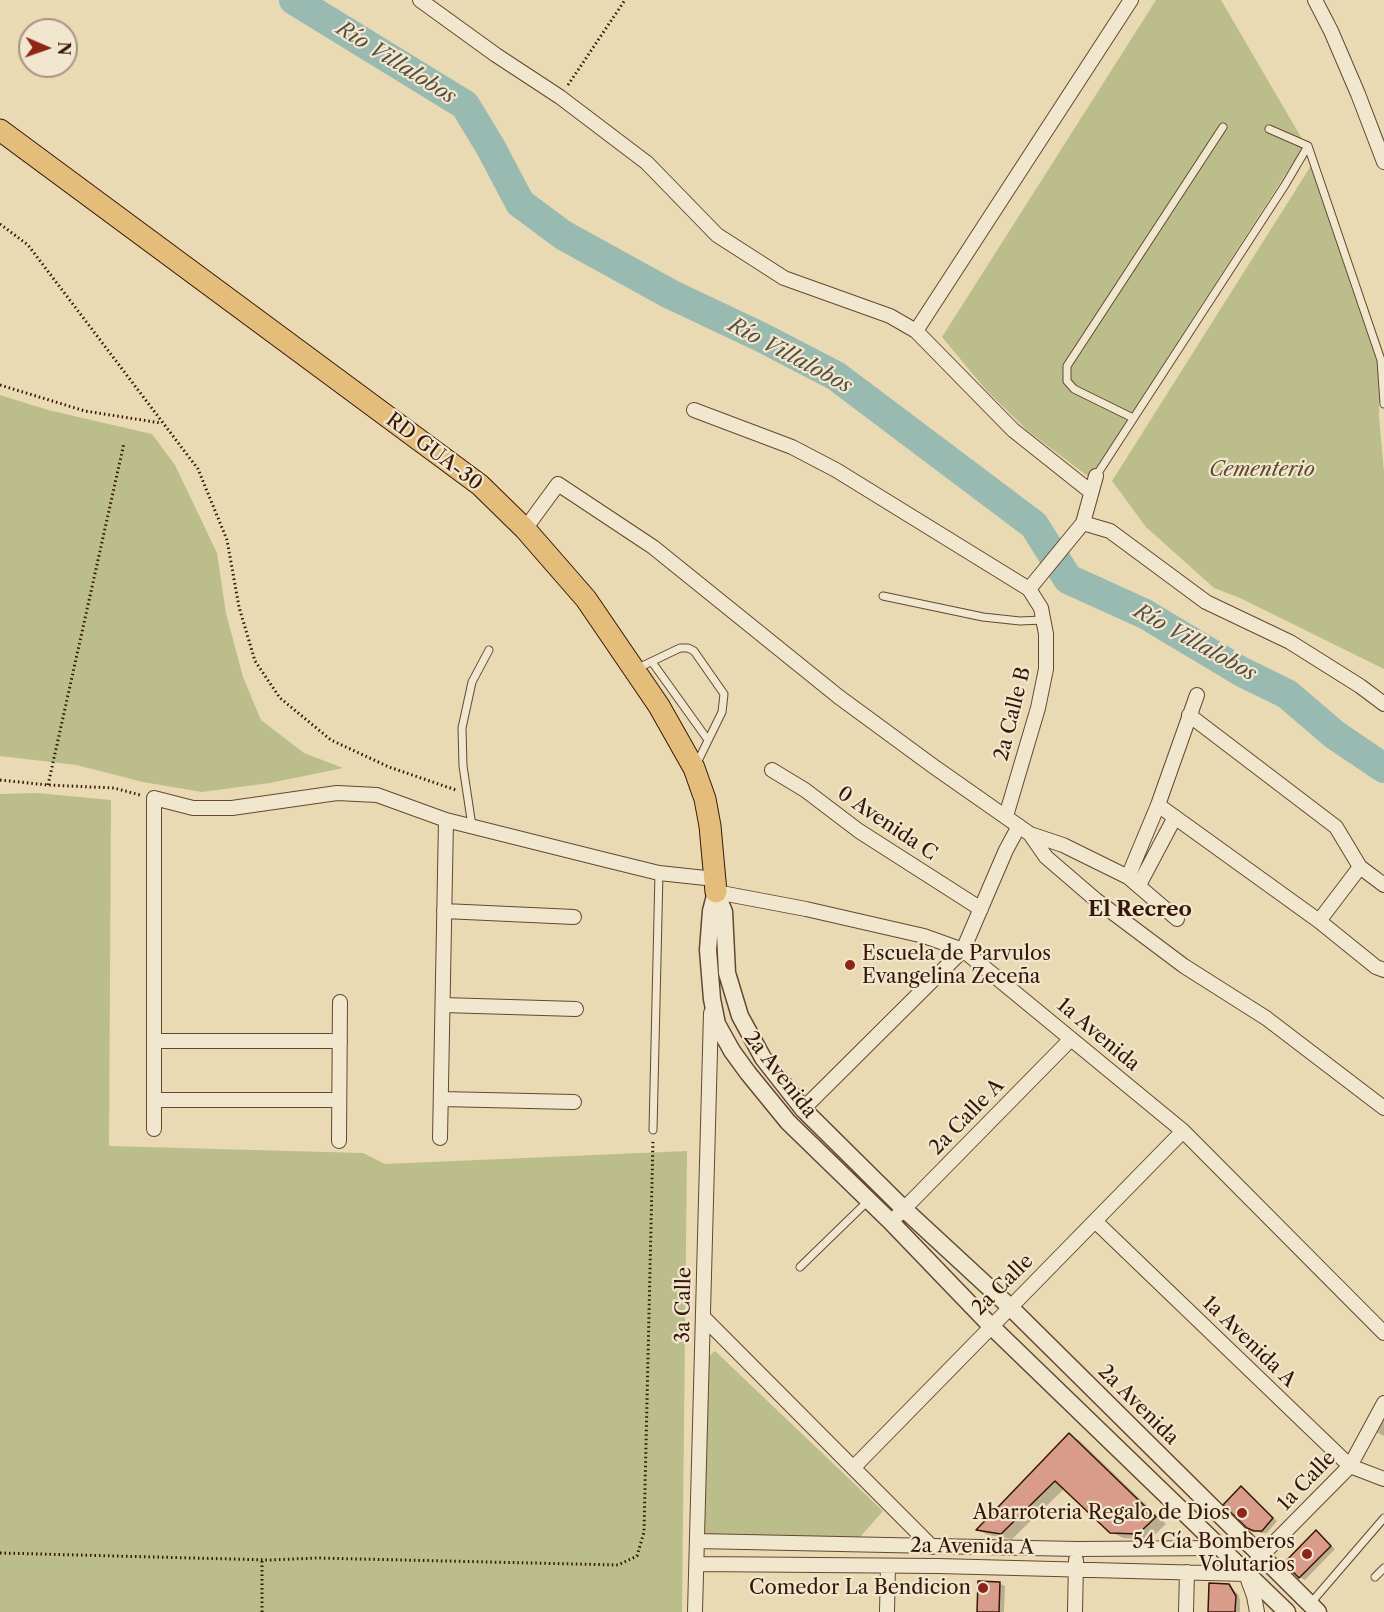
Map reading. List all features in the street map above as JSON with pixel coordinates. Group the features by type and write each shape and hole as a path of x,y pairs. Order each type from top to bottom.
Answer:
{"main road":[{"name":"RD GUA-30","path":"0,130 480,485 525,529 643,666 659,706 694,768 705,799 716,885"}],"street":[{"path":"420,0 496,55 560,97 647,163 717,235 784,278 890,316 916,331 1013,430 1091,492"},
{"path":"916,331 1131,0"},
{"path":"1315,0 1358,94 1384,162"},
{"path":"694,410 792,447 836,470 1029,589 1082,526 1096,476"},
{"path":"525,529 558,484 653,547 839,697 1024,830 1046,858 1096,900 1184,966 1266,1018 1384,1108"},
{"path":"1082,526 1110,531 1206,602 1290,642 1360,686 1384,704"},
{"name":"2a Calle B","path":"1006,816 1038,708 1046,669 1046,634 1041,608 1029,589"},
{"path":"1133,881 1197,695"},
{"path":"1190,715 1336,827 1360,867 1384,885"},
{"name":"0 Avenida C","path":"772,770 805,790 859,831 981,909"},
{"name":"1a Avenida","path":"154,798 193,808 232,808 338,794 377,795 446,820 924,936 963,950 1182,1131 1384,1333"},
{"path":"154,798 154,1129"},
{"path":"1158,805 1319,921 1376,967 1384,970"},
{"path":"1133,881 1175,817"},
{"path":"441,1138 446,820"},
{"path":"803,1109 963,950 1006,850 1024,830"},
{"path":"1024,830 1063,845 1133,881 1177,919"},
{"path":"1319,921 1360,867"},
{"name":"2a Avenida","path":"716,885 724,912 727,973 740,1016 763,1058 803,1109 904,1209 1009,1306 1314,1608"},
{"name":"2a Avenida","path":"716,885 708,950 712,999 717,1024 748,1074 788,1122 890,1221 991,1326 1287,1612"},
{"path":"444,911 574,917"},
{"path":"712,999 732,995"},
{"name":"3a Calle","path":"695,1612 712,999"},
{"path":"339,1141 340,1002"},
{"path":"443,1005 576,1009"},
{"name":"2a Calle A","path":"890,1221 1071,1039"},
{"path":"154,1041 340,1041"},
{"path":"154,1100 339,1100"},
{"path":"441,1100 574,1102"},
{"name":"2a Calle","path":"852,1468 1182,1131"},
{"name":"1a Avenida A","path":"1095,1221 1350,1466 1384,1479"},
{"name":"2a Avenida A","path":"703,1317 932,1547"},
{"name":"1a Calle","path":"1246,1574 1350,1466 1384,1402"},
{"name":"2a Avenida A","path":"698,1541 1077,1549 1220,1548"},
{"path":"1075,1612 1077,1549"},
{"name":"2a Avenida A","path":"697,1564 1076,1569 1246,1574"},
{"path":"887,1612 888,1566"},
{"path":"1186,1612 1187,1572"},
{"path":"1246,1574 1257,1612"}],"lane":[{"path":"1133,418 1074,389 1067,381 1067,366 1222,127"},
{"path":"1269,129 1308,146 1381,360 1384,404"},
{"path":"1096,476 1308,146"},
{"path":"883,596 983,617 1020,621 1043,620"},
{"path":"694,768 708,741 722,712 724,694 694,651 688,648 680,648 643,666 708,741"},
{"path":"472,826 463,766 462,728 472,682 489,650"},
{"path":"653,1130 660,873"},
{"path":"800,1267 869,1200"},
{"path":"1314,1608 1384,1518"},
{"path":"1375,1577 1384,1568"}],"path":[{"path":"560,97 625,0"},
{"path":"0,224 28,245 198,469 227,540 239,607 255,661 280,698 331,740 389,767 469,794"},
{"path":"0,385 85,411 162,423"},
{"path":"48,785 124,443"},
{"path":"0,780 114,788 154,798"},
{"path":"0,1553 262,1560 317,1558 618,1565 637,1556 644,1532 653,1130"},
{"path":"262,1560 262,1612"}],"green space":[{"path":"1156,0 1221,0 1305,144 1090,478 1028,431 986,390 942,337"},
{"name":"Cementerio","path":"1312,164 1379,361 1379,416 1384,472 1384,669 1240,598 1214,588 1146,527 1112,481"},
{"path":"0,395 48,410 152,434 175,465 217,553 226,613 243,677 261,720 304,753 343,768 270,783 202,792 143,782 76,765 0,756"},
{"path":"37,793 111,800 109,1146 363,1153 385,1164 687,1151 682,1612 0,1612 0,794"},
{"path":"715,1351 883,1511 854,1544 705,1538 704,1360"}],"building":[{"path":"1069,1433 1156,1517 1138,1534 1110,1533 1055,1481 1001,1534 976,1530"},
{"path":"1241,1486 1273,1518 1262,1531 1247,1528 1223,1505"},
{"name":"54 Cía Bomberos Volutarios","path":"1316,1530 1331,1546 1299,1578 1284,1563"},
{"path":"978,1581 1000,1582 999,1612 977,1612"},
{"path":"1209,1583 1229,1584 1236,1596 1235,1612 1208,1612"}],"waterway":[{"name":"Río Villalobos","path":"294,0 465,105 520,203 563,235 670,294 836,376 1034,525 1068,579 1145,614 1242,672 1287,694 1335,735 1384,768"}],"place":[{"name":"Escuela de Parvulos Evangelina Zeceña","path":"850,965"},
{"name":"Abarroteria Regalo de Dios","path":"1242,1513"},
{"name":"54 Cía Bomberos Volutarios","path":"1307,1554"},
{"name":"Comedor La Bendicion","path":"983,1588"}],"district":[{"name":"El Recreo","path":"1140,910"}]}
